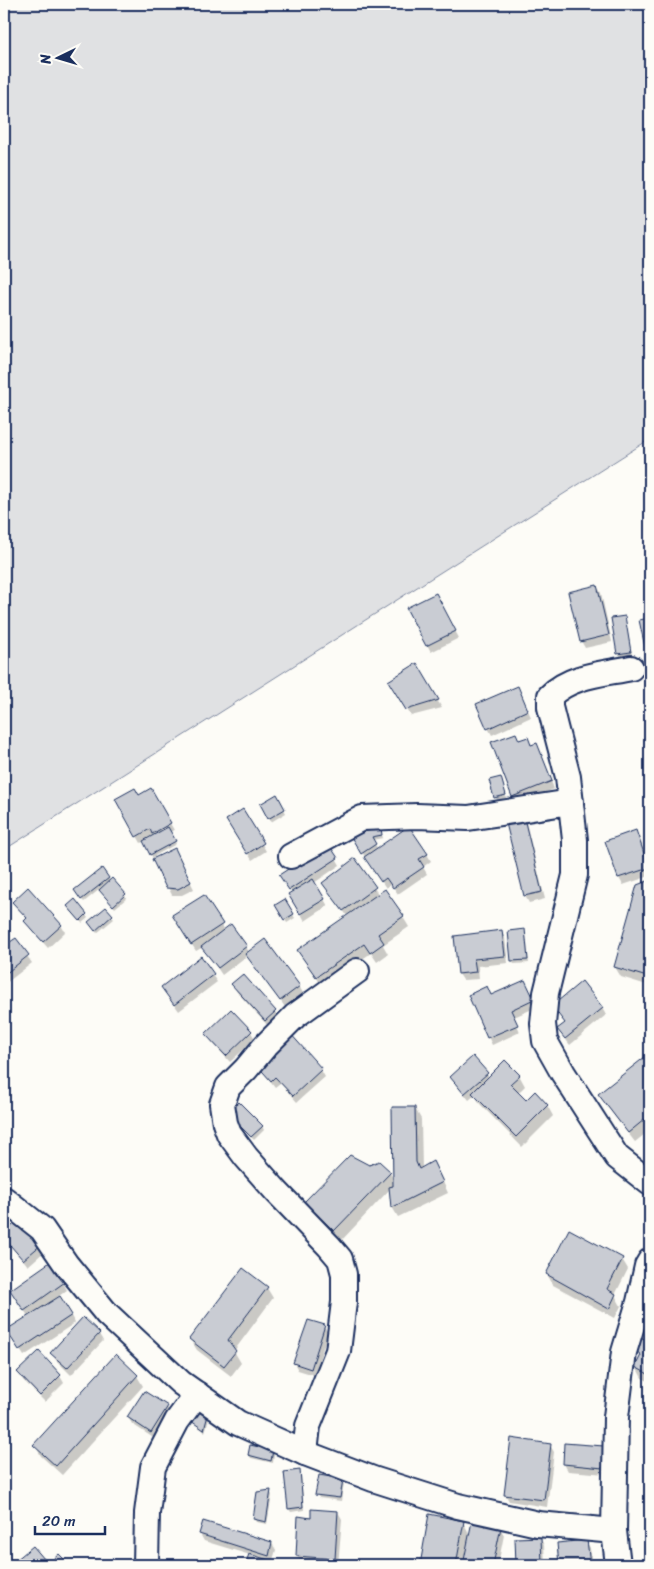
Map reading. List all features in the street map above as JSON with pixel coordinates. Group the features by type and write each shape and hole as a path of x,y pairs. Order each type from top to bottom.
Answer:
{"street":[{"path":"631,668 571,681 559,687 550,696 550,707 568,777 575,875 546,993 543,1024 545,1041 618,1157 650,1182"},
{"path":"292,856 362,818 417,816 468,818 571,802"},
{"path":"305,1453 308,1426 338,1351 344,1302 344,1274 340,1260 329,1246 270,1184 229,1134 222,1104 228,1087 295,1016 357,972"},
{"path":"4,1199 42,1229 66,1264 107,1314 181,1383 238,1423 305,1453 373,1479 458,1506 538,1524 614,1531"},
{"path":"618,1565 614,1531 616,1417 624,1352 639,1302 647,1266 650,1261"},
{"path":"146,1565 147,1513 153,1467 178,1421 197,1394"}],"shaded area":[{"path":"4,4 650,4 650,439 4,850"}],"building":[{"path":"597,585 609,635 580,642 568,592"},
{"path":"436,593 456,631 426,646 406,608"},
{"path":"625,616 631,652 617,654 611,618"},
{"path":"650,618 650,660 648,661 639,620"},
{"path":"417,663 439,700 406,710 388,681"},
{"path":"518,686 528,710 487,729 476,704"},
{"path":"516,733 519,740 528,737 531,745 537,743 552,781 512,797 491,742"},
{"path":"501,777 506,795 494,798 489,780"},
{"path":"135,788 139,795 151,788 171,823 152,834 150,829 136,837 115,799"},
{"path":"277,794 285,809 268,819 260,804"},
{"path":"243,809 264,843 247,854 226,820"},
{"path":"523,814 542,892 524,896 505,819"},
{"path":"409,826 428,854 419,859 424,867 393,888 386,878 381,882 364,857"},
{"path":"168,827 176,841 150,855 143,841"},
{"path":"381,828 382,835 372,837 376,844 361,854 350,835"},
{"path":"636,830 649,868 618,878 605,841"},
{"path":"328,843 338,858 289,890 279,875"},
{"path":"175,848 191,882 178,889 166,888 152,859"},
{"path":"355,858 376,887 343,911 322,883"},
{"path":"102,868 109,878 81,900 74,890"},
{"path":"112,878 126,894 113,906 99,890"},
{"path":"313,879 325,899 300,914 288,894"},
{"path":"650,880 650,964 647,977 614,967 637,885"},
{"path":"28,887 62,925 43,942 24,921 27,918 12,902"},
{"path":"385,889 404,916 378,934 384,943 370,953 364,944 316,977 297,950"},
{"path":"204,895 223,924 191,945 172,915"},
{"path":"75,899 87,914 80,921 67,906"},
{"path":"285,899 294,914 284,920 275,905"},
{"path":"106,907 113,915 95,931 88,922"},
{"path":"231,924 247,946 218,968 201,947"},
{"path":"525,929 528,960 511,961 508,931"},
{"path":"502,930 505,956 474,959 476,972 458,974 454,936"},
{"path":"16,938 29,955 4,975 4,946"},
{"path":"265,939 300,986 280,1001 245,954"},
{"path":"201,956 214,974 174,1005 161,987"},
{"path":"243,974 276,1011 265,1021 231,984"},
{"path":"525,980 534,999 511,1010 518,1025 487,1038 468,995 487,986 491,995"},
{"path":"582,981 603,1008 565,1039 557,1029 565,1023 552,1006"},
{"path":"231,1009 252,1031 226,1056 205,1034"},
{"path":"289,1032 322,1069 293,1096 275,1077 271,1081 255,1063"},
{"path":"650,1053 650,1115 628,1133 598,1094"},
{"path":"473,1056 488,1073 464,1094 450,1077"},
{"path":"505,1060 520,1075 510,1084 526,1100 535,1091 548,1105 516,1137 472,1093"},
{"path":"239,1102 263,1126 251,1137 228,1114"},
{"path":"392,1107 415,1107 416,1162 419,1169 433,1161 443,1182 391,1208 389,1187 393,1186"},
{"path":"350,1155 369,1165 379,1161 391,1172 334,1231 304,1202"},
{"path":"20,1219 42,1244 23,1260 4,1238 4,1233"},
{"path":"569,1229 623,1258 607,1289 616,1294 609,1309 546,1274"},
{"path":"50,1262 65,1282 24,1311 10,1290"},
{"path":"243,1268 268,1287 228,1340 236,1351 224,1366 189,1339"},
{"path":"60,1296 72,1315 19,1350 6,1330"},
{"path":"83,1317 100,1333 67,1368 50,1353"},
{"path":"308,1320 325,1325 311,1369 293,1363"},
{"path":"641,1337 650,1342 650,1375 635,1367 641,1355 635,1350"},
{"path":"39,1351 61,1375 40,1396 17,1372"},
{"path":"116,1354 138,1375 56,1466 33,1445"},
{"path":"144,1391 168,1406 151,1433 127,1417"},
{"path":"199,1409 208,1415 204,1430 191,1421"},
{"path":"511,1438 551,1444 544,1500 504,1495"},
{"path":"564,1443 604,1446 603,1468 563,1464"},
{"path":"250,1445 273,1450 271,1461 248,1455"},
{"path":"300,1470 303,1507 288,1509 284,1472"},
{"path":"319,1475 343,1479 340,1498 315,1495"},
{"path":"271,1490 266,1522 253,1519 257,1492"},
{"path":"311,1509 338,1511 335,1559 296,1556 298,1516 311,1518"},
{"path":"429,1514 464,1521 456,1565 420,1565"},
{"path":"203,1521 272,1542 269,1556 199,1534"},
{"path":"472,1521 501,1527 493,1565 463,1565"},
{"path":"541,1537 542,1565 516,1565 515,1538"},
{"path":"587,1540 590,1565 559,1565 557,1543"},
{"path":"33,1546 45,1560 38,1565 10,1565"},
{"path":"59,1554 70,1565 47,1565"},
{"path":"249,1554 285,1565 245,1565"}]}
